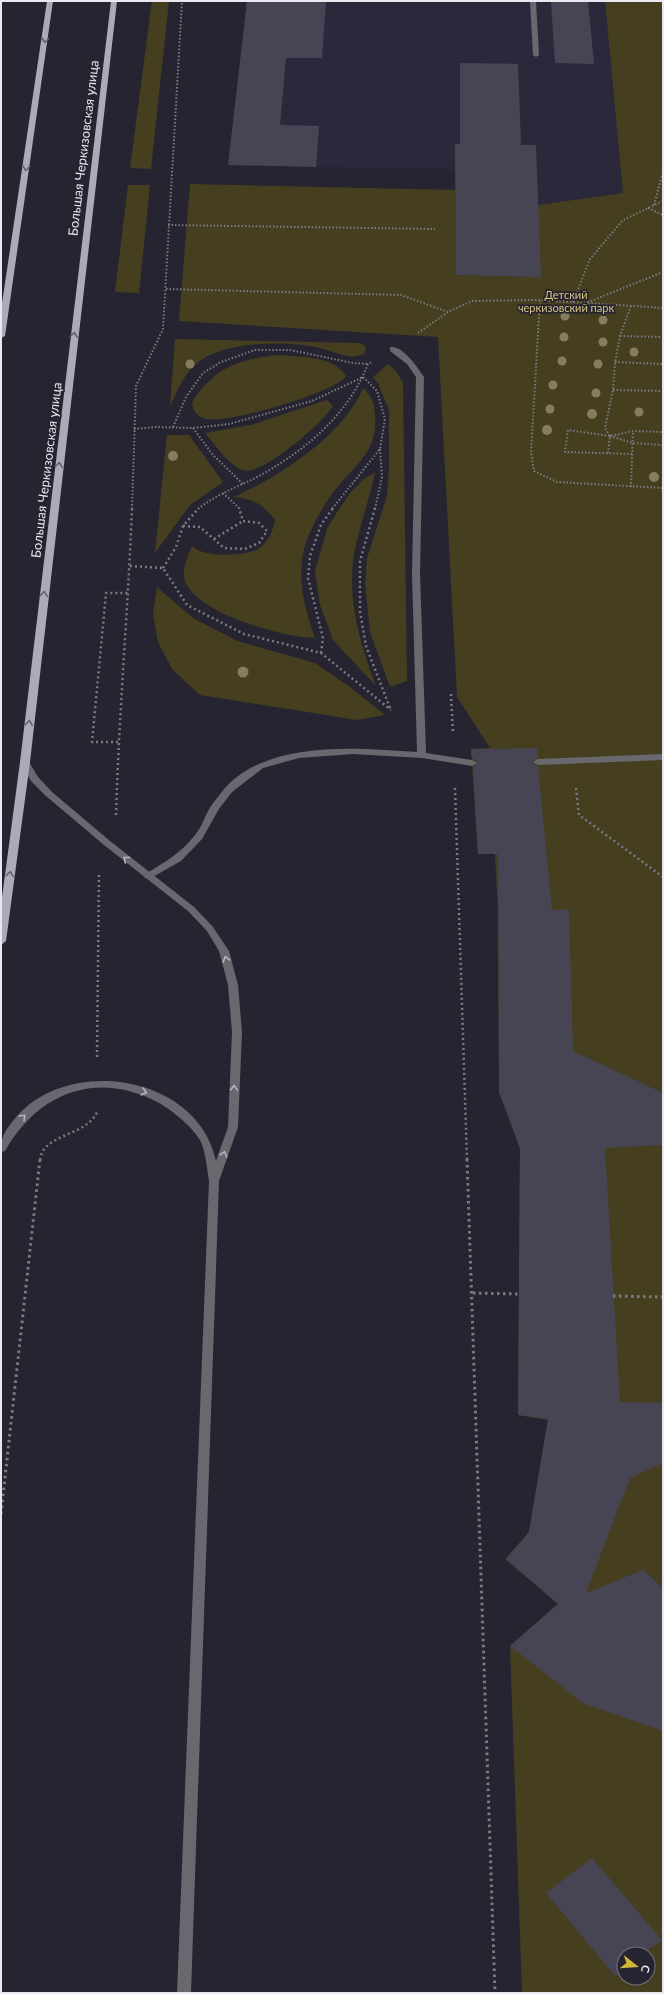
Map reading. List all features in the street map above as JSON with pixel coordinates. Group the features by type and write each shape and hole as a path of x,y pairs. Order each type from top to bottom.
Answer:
{"main road":[{"path":"1,336 50,1"},
{"name":"Большая Черкизовская улица","path":"1,941 25,762 114,1"}],"street":[{"path":"533,1 536,55"},
{"path":"393,349 410,362 420,377 416,574 422,755"},
{"path":"148,876 178,859 199,837 215,807 229,790 260,766 299,755 353,752 422,755 472,763"},
{"path":"538,762 573,762 663,757"},
{"path":"25,762 34,779 48,794 148,876 191,909 210,929 224,951 233,985 236,1032 233,1127 214,1181"},
{"path":"1,1148 12,1128 28,1112 47,1098 74,1088 97,1085 122,1086 147,1092 170,1104 190,1119 206,1141 214,1181 184,1993"}],"path":[{"path":"116,819 118,742 129,593 136,386 163,329 182,1"},
{"path":"654,205 663,172"},
{"path":"573,302 590,259 623,220 663,201"},
{"path":"648,208 663,215"},
{"path":"168,225 434,229"},
{"path":"586,303 663,272"},
{"path":"166,289 401,295 448,312"},
{"path":"540,300 531,452 534,471 557,482 663,488"},
{"path":"163,568 176,547 183,526 196,510 213,497 243,484 289,457 323,432 342,410 368,364 448,312 472,301 540,300 663,308"},
{"path":"608,453 610,436 605,428 613,390 615,362 620,336 631,306"},
{"path":"620,336 663,338"},
{"path":"173,427 186,396 202,373 221,362 255,350 290,350 326,356 353,363 368,364"},
{"path":"615,362 663,364"},
{"path":"134,429 173,427 193,428 230,424 312,402 362,377"},
{"path":"362,377 377,391 385,419 380,449 382,477 377,501 360,561 360,611 366,646 391,710"},
{"path":"613,390 663,391"},
{"path":"193,428 213,455 243,484"},
{"path":"632,454 565,452 568,430 610,436 633,443 663,445"},
{"path":"631,487 633,431"},
{"path":"610,436 633,431 663,432"},
{"path":"321,653 323,638 308,578 310,556 321,525 338,500 364,471 380,449"},
{"path":"223,493 240,509 243,521"},
{"path":"183,526 200,527 224,548 245,549 259,543 267,531 259,524 243,521 214,539"},
{"path":"130,566 163,568"},
{"path":"163,568 187,605 244,634 321,653 421,735"},
{"path":"118,742 92,742 106,593 129,593"},
{"path":"451,694 473,1293 495,1993"},
{"path":"573,762 579,815 663,878"},
{"path":"97,1060 99,866"},
{"path":"1,1514 41,1153 54,1139 91,1124 98,1113 97,1108"},
{"path":"473,1293 519,1294"},
{"path":"613,1296 663,1297"}],"shaded area":[{"path":"247,1 605,1 623,193 538,205 495,170 228,165"}],"green space":[{"path":"152,1 169,1 151,169 130,168"},
{"name":"Детский черкизовский парк","path":"605,1 663,1 663,1993 522,1993 510,1646 558,1604 505,1559 529,1532 548,1420 518,1415 520,1148 499,1092 498,911 495,854 478,854 471,749 490,748 457,697 438,337 179,321 190,184 456,190 455,203 538,205 623,193"},
{"path":"128,185 150,185 139,293 115,292"},
{"path":"175,339 358,343 363,344 366,348 364,354 358,356 342,355 326,349 306,345 271,343 217,352 202,359 191,369 182,382 170,406"},
{"path":"280,355 307,357 326,361 341,369 346,376 338,383 322,391 280,406 257,412 218,419 206,419 196,413 192,402 210,380 219,373 240,362"},
{"path":"388,364 396,371 403,383 407,681 390,687 370,632 365,583 367,558 387,496 389,469 389,410 378,383 373,377"},
{"path":"363,388 372,400 374,407 375,429 372,440 362,459 340,484 324,506 312,528 304,549 301,572 303,594 315,638 283,634 242,622 223,613 192,593 185,581 184,572 192,546 203,552 223,555 246,553 262,546 270,536 275,520 258,503 247,499 234,497 271,478 290,466 326,438 354,406"},
{"path":"327,400 333,406 318,424 291,447 263,466 251,470 242,470 232,463 222,454 205,433 251,425"},
{"path":"167,435 189,435 223,482 190,505 155,553"},
{"path":"375,473 354,554 352,588 356,622 376,686 333,640 320,605 315,571 327,529 339,509 351,492 365,478"},
{"path":"157,587 193,618 237,641 315,663 350,687 385,715 357,720 200,695 172,669 158,642 153,614"}],"building":[{"path":"247,1 326,1 322,58 286,58 280,125 319,126 316,167 228,165"},
{"path":"551,1 588,1 594,64 555,63"},
{"path":"460,63 518,64 521,145 536,145 541,277 456,275 455,144 460,144"},
{"path":"537,748 538,758 532,763 538,766 552,910 569,909 573,1051 663,1093 663,1145 605,1148 620,1402 663,1403 663,1463 630,1478 586,1593 643,1570 663,1588 663,1731 583,1703 510,1646 558,1604 506,1559 529,1532 548,1419 518,1415 520,1148 499,1092 498,854 478,854 473,767 478,762 472,758 471,749"},
{"path":"592,1858 662,1940 654,1946 616,1946 615,1976 546,1893"}]}
